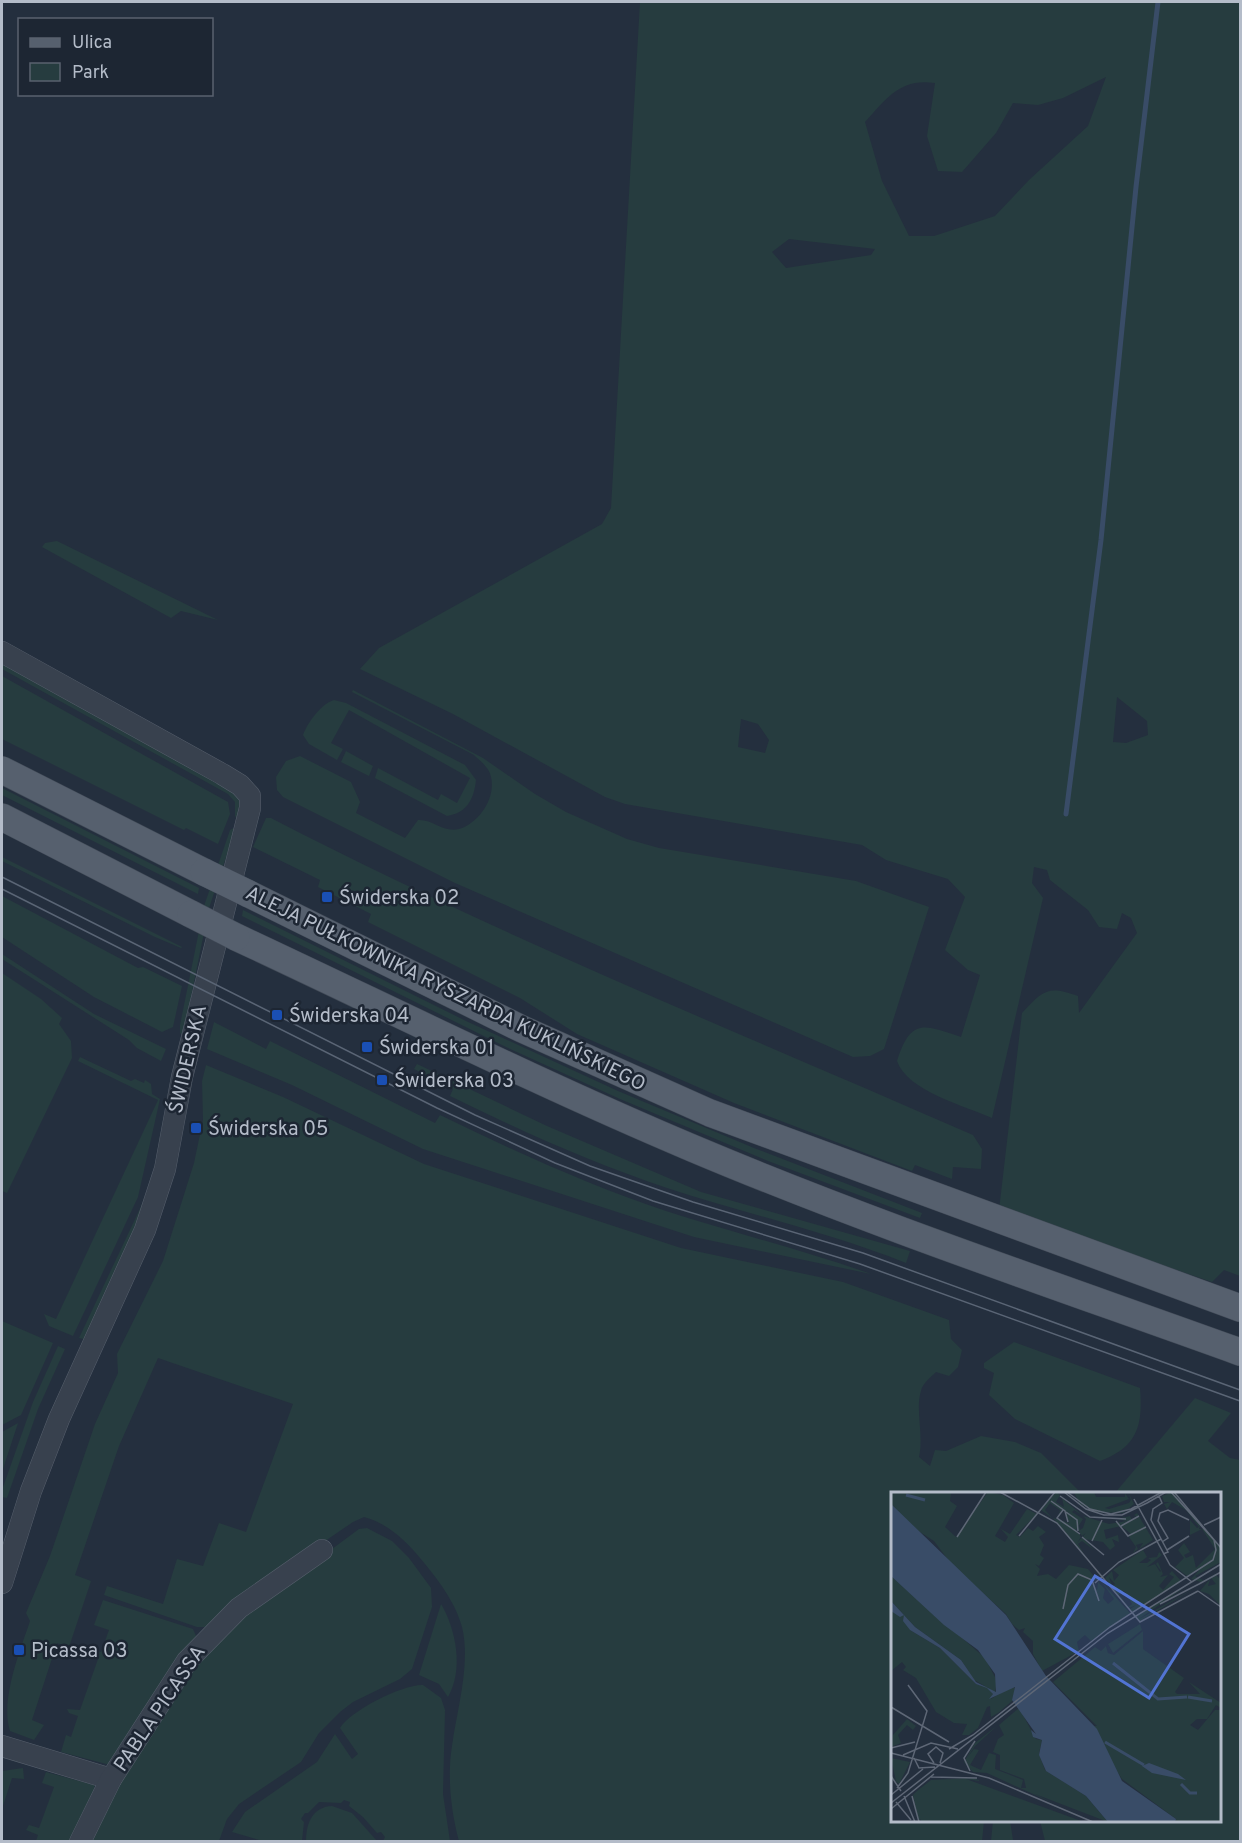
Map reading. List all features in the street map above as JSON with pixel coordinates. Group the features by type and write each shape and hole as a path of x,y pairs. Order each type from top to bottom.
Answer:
{"main road":[{"name":"ALEJA PUŁKOWNIKA RYSZARDA KUKLIŃSKIEGO","path":"2,770 522,1029 710,1113 933,1197 1240,1308"},
{"name":"ALEJA PUŁKOWNIKA RYSZARDA KUKLIŃSKIEGO","path":"2,817 236,937 546,1084 693,1149 919,1236 1240,1352"}],"street":[{"name":"ŚWIDERSKA","path":"2,652 240,785 250,796 250,808 182,1077 165,1168 145,1230 59,1419 31,1491 2,1583"},
{"name":"PABLA PICASSA","path":"80,1842 111,1779 187,1661 204,1640 239,1608 322,1550"},
{"name":"PABLA PICASSA","path":"2,1746 111,1779"}],"green space":[{"path":"640,2 1240,2 1240,1276 1224,1270 1212,1282 999,1210 1022,1013 1035,999 1053,990 1078,996 1079,1013 1137,933 1131,918 1122,913 1117,929 1099,927 1088,910 1050,880 1047,870 1034,867 1032,883 1043,898 992,1118 924,1089 903,1072 897,1061 908,1037 920,1028 961,1037 980,975 968,970 945,950 965,897 948,879 886,860 862,845 625,804 605,797 453,714 360,669 379,648 602,524 611,508","holes":["1106,77 1088,126 1029,180 995,216 934,236 909,236 882,181 865,122 888,98 903,87 912,84 935,83 927,136 938,171 962,172 996,133 1013,103 1038,105 1063,98","789,239 875,249 871,255 786,268 772,252","1117,697 1147,721 1148,735 1126,743 1113,742","741,719 758,724 769,740 765,753 738,747"]},
{"path":"57,541 218,620 181,611 171,618 42,547 45,543"},
{"path":"2,662 233,789 240,800 239,821 235,816 235,802 228,794 2,669"},
{"path":"2,676 228,802 230,814 218,844 186,828 184,830 2,739"},
{"path":"353,690 483,758 535,794 566,812 627,839 659,848 856,881 929,907 884,1049 870,1056 853,1057 455,883 283,797 277,790 276,777 286,761 300,756 351,782 360,802 356,813 405,838 418,820 448,829 459,829 473,821 484,809 491,793 491,777 486,767 474,755 352,692"},
{"path":"334,700 346,703 465,765 476,780 468,804 460,812 447,816 375,778 378,768 438,800 441,794 457,803 470,778 349,710 331,743 343,749 337,760 309,744 303,735 308,725 320,709"},
{"path":"346,751 373,766 369,776 341,762"},
{"path":"2,788 199,888 198,894 2,795"},
{"path":"266,818 271,818 531,943 973,1135 982,1149 981,1169 953,1167 952,1179 915,1165 912,1171 734,1103 577,1034 520,998 368,922 371,914 318,887 320,880 253,847"},
{"path":"236,827 209,908 183,1036 180,1033 180,1025 204,906 230,830"},
{"path":"2,857 182,947 155,937 2,861"},
{"path":"2,896 138,968 143,967 182,986 173,1027 162,1032 94,997 2,937"},
{"path":"243,910 466,1021 618,1091 754,1148 922,1213 920,1218 768,1161 620,1099 506,1047 242,916"},
{"path":"2,954 94,1014 166,1049 161,1061 137,1048 129,1040 2,959"},
{"path":"2,973 41,999 62,1018 59,1024 71,1041 72,1058 7,1193 2,1191"},
{"path":"214,1022 266,1049 270,1041 435,1123 440,1115 608,1190 666,1211 871,1274 694,1237 423,1149 292,1085 207,1049"},
{"path":"80,1057 131,1081 135,1079 144,1083 145,1080 151,1084 152,1094 160,1099 138,1197 73,1336 49,1326 44,1314 56,1319 158,1100 78,1061"},
{"path":"417,1064 547,1126 701,1192 910,1251 906,1263 817,1233 667,1188 584,1157 450,1096 453,1089 414,1069"},
{"path":"206,1065 283,1097 424,1164 681,1248 843,1282 949,1320 951,1339 962,1350 958,1367 949,1376 936,1372 922,1388 919,1398 921,1440 919,1457 930,1466 935,1450 946,1451 981,1436 1015,1442 1041,1453 1080,1492 891,1492 891,1822 984,1822 982,1841 459,1841 452,1806 450,1769 464,1671 462,1627 451,1601 436,1578 412,1549 390,1529 364,1517 353,1522 224,1610 206,1627 197,1627 104,1595 107,1586 163,1604 177,1559 203,1566 219,1523 246,1532 293,1404 158,1358 119,1446 75,1575 91,1581 69,1647 57,1643 32,1720 44,1725 34,1740 10,1731 9,1690 30,1621 26,1613 50,1556 95,1424 118,1373 117,1354 163,1261 194,1163 203,1120 202,1081"},
{"path":"145,1198 135,1231 84,1339 79,1338"},
{"path":"2,1321 53,1343 21,1415 2,1425"},
{"path":"1014,1342 1140,1388 1139,1424 1130,1442 1123,1449 1100,1461 1015,1419 989,1395 994,1373 984,1368 984,1363"},
{"path":"58,1346 65,1349 38,1409 7,1498 2,1497 2,1490 33,1402"},
{"path":"1195,1398 1231,1413 1208,1441 1230,1458 1240,1460 1240,1841 1045,1841 1040,1822 1221,1822 1221,1492 1116,1492"},
{"path":"18,1423 2,1472 2,1432"},
{"path":"367,1528 392,1541 409,1558 431,1588 432,1607 412,1669 400,1679 353,1702 340,1712 319,1733 301,1762 239,1804 227,1819 219,1841 90,1842 106,1805 197,1657 224,1629 359,1529"},
{"path":"103,1600 193,1629 196,1636 110,1765 61,1752 66,1735 71,1737 78,1716 69,1713 67,1709 80,1710 98,1659 86,1650 90,1648 101,1652 109,1630 94,1625"},
{"path":"441,1604 451,1625 457,1662 456,1675 448,1697 439,1684 419,1675"},
{"path":"423,1685 441,1698 445,1710 443,1794 450,1841 383,1841 385,1837 381,1832 377,1833 349,1806 350,1802 344,1800 341,1803 319,1802 308,1813 305,1813 301,1819 304,1822 302,1841 263,1841 232,1832 245,1812 317,1762 335,1734 352,1759 358,1754 340,1728 354,1714 391,1694"},
{"path":"23,1768 24,1779 12,1778 2,1809 2,1771"},
{"path":"46,1772 94,1785 95,1789 73,1841 36,1841 38,1835 26,1830 29,1825 39,1828 54,1787 42,1783"},
{"path":"332,1806 352,1813 377,1841 306,1841 307,1828 312,1817 325,1807"},
{"path":"993,1822 1010,1822 1013,1840 1016,1841 991,1841"}],"waterway":[{"path":"1066,814 1101,540 1136,187 1158,2"}],"tram line":[{"path":"2,877 475,1115 590,1166 693,1202 863,1253 1240,1390"},
{"path":"2,889 437,1108 555,1163 653,1201 860,1264 1240,1401"}],"place":[{"name":"Świderska 02","path":"327,897"},
{"name":"Świderska 04","path":"277,1015"},
{"name":"Świderska 01","path":"367,1047"},
{"name":"Świderska 03","path":"382,1080"},
{"name":"Świderska 05","path":"196,1128"},
{"name":"Picassa 03","path":"19,1650"}]}
